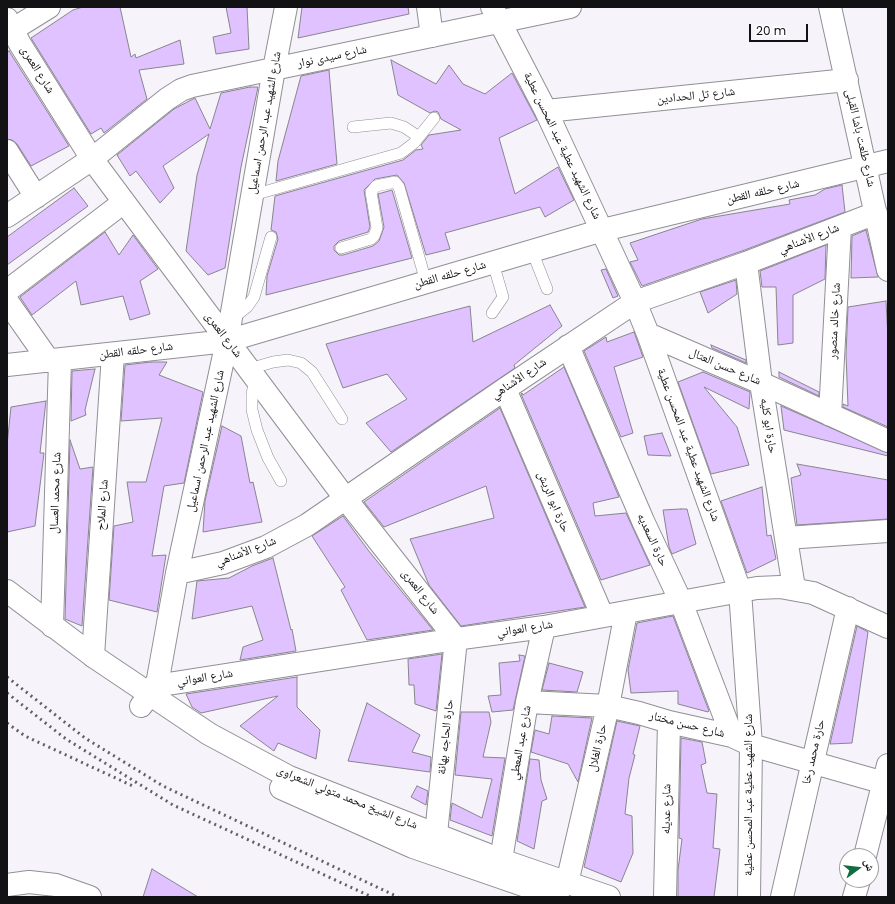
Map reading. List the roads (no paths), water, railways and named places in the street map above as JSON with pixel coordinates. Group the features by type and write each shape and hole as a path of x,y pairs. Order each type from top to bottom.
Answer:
{"street":[{"path":"9,27 49,7"},
{"name":"شارع الشهيد عبد الرحمن اسماعيل","path":"149,695 177,573 229,330 286,7"},
{"path":"428,7 432,36"},
{"name":"شارع طلعت باشا القبلى","path":"830,7 867,167 888,270"},
{"name":"شارع سيدى نوار","path":"7,216 92,159 181,90 204,82 432,36 496,15 564,8"},
{"name":"شارع الشهيد عطية عبد المحسن عطية","path":"496,15 546,111 603,230 635,302 648,334 740,591 752,745 749,897"},
{"name":"شارع العمرى","path":"9,27 92,159 124,202 229,330 252,374 345,498 456,639"},
{"name":"شارع تل الحدادين","path":"546,111 847,80"},
{"path":"7,151 36,197"},
{"name":"شارع حلقه القطن","path":"7,365 113,354 229,330 426,282 603,230 888,161"},
{"path":"7,291 124,202"},
{"name":"شارع الأشناهي","path":"177,573 223,563 266,547 307,525 568,346 635,302 746,264 876,213"},
{"name":"شارع خالد منصور","path":"830,414 840,227"},
{"name":"حارة ابو كليه","path":"746,264 761,383 794,588"},
{"path":"7,300 54,361"},
{"name":"شارع حسن العتال","path":"648,334 761,383 888,441"},
{"name":"حارة السعديه","path":"568,346 643,521 681,602 732,736"},
{"name":"شارع الملاح","path":"93,656 113,354"},
{"name":"شارع محمد العسال","path":"52,626 54,361"},
{"name":"حارة ابو الريش","path":"505,389 602,616"},
{"path":"786,538 888,530"},
{"name":"شارع العواني","path":"149,695 456,639 544,627 740,591 780,587 794,588 813,593 888,627"},
{"name":"شارع الشيخ محمد متولي الشعراوى","path":"7,591 93,656 209,734 289,776 501,860 562,890"},
{"name":"حارة محمد رخا","path":"782,897 848,608"},
{"name":"شارع الشيخ محمد متولي الشعراوى","path":"7,610 85,669 149,695 204,746 283,790 413,847 562,890 609,897"},
{"name":"حارة الغلال","path":"562,890 608,706 626,612"},
{"name":"شارع عبد المعطي","path":"501,860 527,702 544,627"},
{"name":"حارة الحاجه بهانة","path":"436,834 456,639"},
{"name":"شارع حسن مختار","path":"527,702 608,706 732,736 752,745 812,762 887,777"},
{"name":"شارع عديله","path":"665,897 670,722"},
{"path":"867,848 887,777"},
{"path":"10,882 29,882 56,885 90,897"}],"lane":[{"path":"253,195 392,156 408,149 434,118"},
{"path":"353,127 391,123 404,128 419,137"},
{"path":"340,248 371,239 374,236 377,228 371,192 376,186 395,182 399,187 426,282"},
{"path":"229,330 254,296 271,237"},
{"path":"532,251 547,289"},
{"path":"492,313 503,297 493,263"},
{"path":"281,481 268,458 257,430 252,410 252,374 273,362 288,360 301,363 312,372 342,419"}],"railway":[{"path":"7,677 85,738 163,786 398,897"},
{"path":"7,693 66,739 173,805 372,897"},
{"path":"7,723 25,736 135,787"}]}
